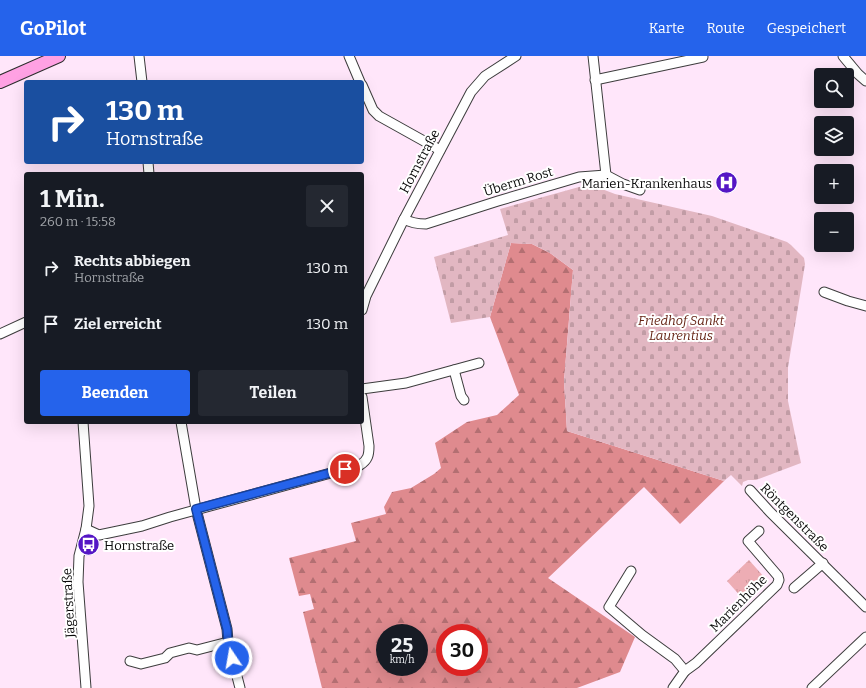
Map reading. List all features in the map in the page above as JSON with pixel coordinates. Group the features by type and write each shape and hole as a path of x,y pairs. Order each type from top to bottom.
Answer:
{"main road":[{"path":"0,82 59,56"}],"street":[{"path":"139,56 142,80"},
{"path":"349,56 359,80"},
{"name":"Hornstraße","path":"364,295 471,92 485,76 516,56"},
{"path":"593,56 606,176"},
{"path":"843,56 866,81"},
{"path":"595,80 703,57"},
{"path":"364,90 373,110 379,116 440,150"},
{"name":"Überm Rost","path":"404,219 409,222 426,224 579,177 606,176 640,190"},
{"path":"824,292 866,306"},
{"path":"0,334 24,323"},
{"path":"364,389 406,383 479,363"},
{"path":"454,370 461,396 464,400"},
{"path":"86,529 99,534 142,526 196,509 360,465 368,458 369,453 364,411"},
{"name":"Jägerstraße","path":"83,424 89,506 86,529 79,556 78,582 86,688"},
{"path":"182,424 196,509 227,629 228,642 240,688"},
{"name":"Röntgenstraße","path":"750,490 770,512 866,607"},
{"name":"Marienhöhe","path":"673,688 685,671 696,663 776,585 779,580 778,576 748,541 759,531"},
{"name":"Röntgenstraße","path":"794,588 823,563"},
{"path":"631,571 609,607 642,635 675,659 685,671"},
{"path":"812,688 866,638"},
{"path":"130,661 141,664 165,658 170,653 188,648 197,650 228,642"}],"green space":[{"name":"Friedhof Sankt Laurentius","path":"587,186 594,186 615,194 712,216 787,242 804,258 805,264 788,367 788,401 801,463 756,480 748,480 743,482 742,486 731,475 724,481 567,431 564,382 573,270 550,253 532,244 511,243 490,317 451,323 434,257 508,235 500,209"},
{"path":"511,243 532,244 550,253 573,270 564,381 567,431 724,481 680,524 644,487 548,578 635,637 620,672 577,688 322,688 303,612 314,609 310,594 299,596 289,558 356,541 351,523 386,514 384,507 392,492 411,488 441,468 435,443 467,422 497,415 519,395 490,317"},
{"path":"749,560 765,578 743,599 727,581"}],"place":[{"name":"Marien-Krankenhaus","path":"727,183"},
{"name":"Hornstraße","path":"88,545"}],"route":[{"path":"232,658 228,642 227,629 196,509 345,469"}]}
